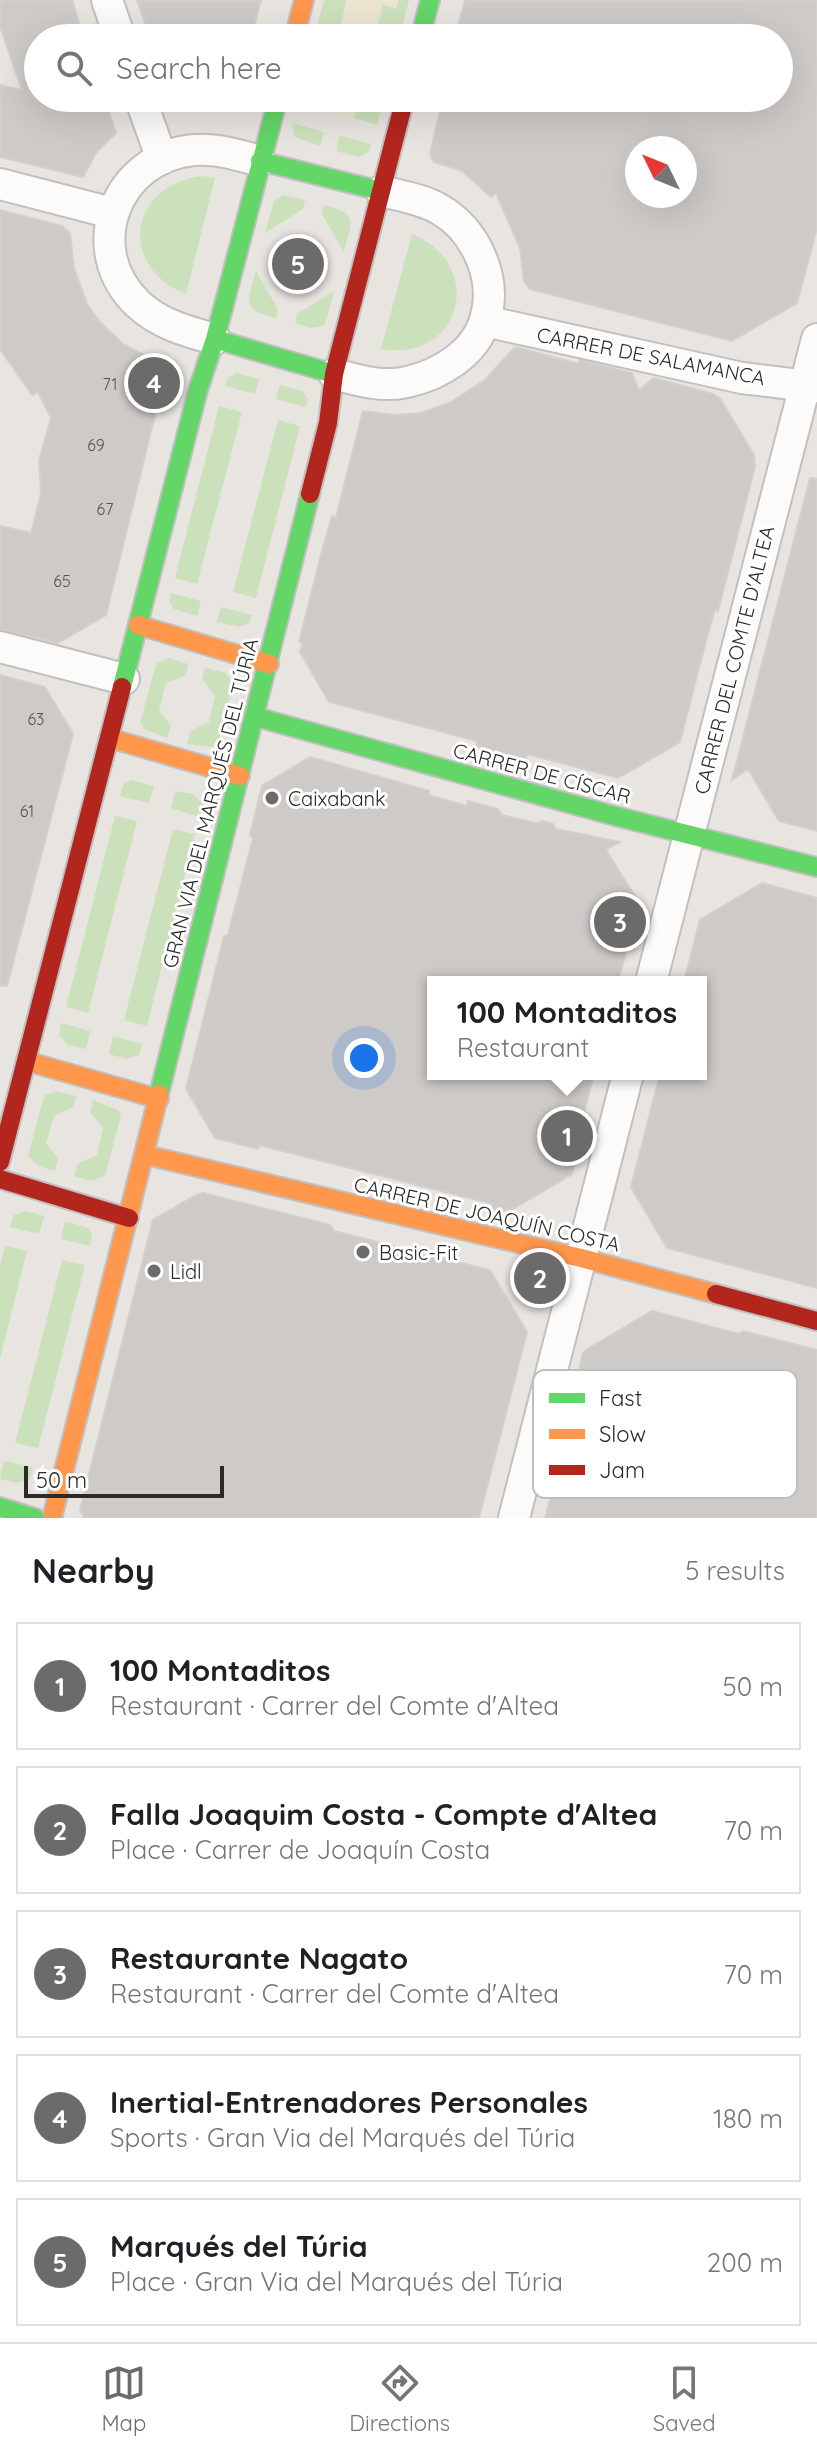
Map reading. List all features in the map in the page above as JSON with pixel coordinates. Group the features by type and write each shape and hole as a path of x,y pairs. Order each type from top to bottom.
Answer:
{"main road":[{"path":"298,24 304,0"},
{"path":"424,24 430,0"},
{"path":"0,1162 6,1116 26,1061 198,390 215,339 274,112"},
{"name":"GRAN VIA DEL MARQUÉS DEL TÚRIA","path":"52,1518 256,717 328,423 334,374 401,112"},
{"path":"260,161 381,191"},
{"path":"215,339 334,374"},
{"path":"138,625 269,664"},
{"name":"CARRER DE CÍSCAR","path":"256,717 615,816 817,867"},
{"path":"109,738 240,776"},
{"path":"26,1061 159,1099"},
{"name":"CARRER DE JOAQUÍN COSTA","path":"146,1155 581,1258 817,1321"},
{"path":"0,1179 129,1218"},
{"path":"0,1507 35,1518"}],"street":[{"path":"107,0 115,24"},
{"path":"145,112 162,159"},
{"path":"215,339 185,331 159,319 138,304 122,285 111,266 108,240 112,213 122,191 162,159 196,149 260,161"},
{"path":"0,184 112,213"},
{"path":"334,374 384,384 428,377 454,362 472,344 485,321 488,281 474,242 440,209 381,191"},
{"name":"CARRER DE SALAMANCA","path":"485,321 742,378 811,386"},
{"name":"CARRER DEL COMTE D'ALTEA","path":"653,976 811,386 817,339"},
{"path":"0,647 124,679"},
{"path":"552,1370 626,1080"},
{"path":"514,1518 533,1444"}],"green space":[{"path":"324,0 347,0 341,24 318,24"},
{"path":"398,0 409,0 403,24 378,24 383,4 396,8"},
{"path":"356,112 380,112 377,125 354,118"},
{"path":"292,123 324,132 320,146 295,137"},
{"path":"340,136 371,144 370,151 359,157 336,151"},
{"path":"202,176 215,178 186,294 164,282 149,265 141,247 141,228 147,210 159,194 178,183"},
{"path":"283,195 305,200 303,209 265,233 274,201"},
{"path":"324,205 348,215 350,226 344,252 322,214"},
{"path":"412,234 436,249 450,267 456,288 455,309 446,327 430,341 408,349 381,349"},
{"path":"256,271 278,309 276,318 252,308 249,297"},
{"path":"334,291 323,326 310,328 295,323 297,314"},
{"path":"237,373 259,379 255,394 225,386 228,378"},
{"path":"280,385 302,391 308,399 306,407 276,399"},
{"path":"219,406 242,412 197,584 175,578"},
{"path":"278,420 300,426 256,598 233,592"},
{"path":"171,593 201,601 197,616 174,609 169,601"},
{"path":"221,607 252,615 249,623 240,627 217,622"},
{"path":"168,658 188,664 186,675 166,683 159,710 171,726 167,738 144,729 140,723 156,664"},
{"path":"205,668 226,673 233,684 218,744 211,747 187,744 190,731 209,722 215,696 202,679"},
{"path":"131,780 154,786 149,803 120,796 124,784"},
{"path":"175,791 193,794 203,804 200,817 171,808"},
{"path":"115,816 137,821 88,1013 66,1007"},
{"path":"173,829 195,834 147,1026 124,1020"},
{"path":"61,1023 90,1031 86,1049 68,1045 59,1035"},
{"path":"113,1036 142,1044 139,1055 126,1059 109,1054"},
{"path":"56,1091 76,1096 73,1107 54,1116 46,1143 58,1158 55,1171 38,1166 28,1156 44,1096"},
{"path":"93,1100 118,1110 121,1116 105,1176 91,1181 74,1176 77,1164 97,1155 103,1128 90,1112"},
{"path":"26,1211 44,1216 39,1234 10,1227 14,1215"},
{"path":"65,1221 88,1228 92,1234 90,1246 61,1239"},
{"path":"5,1246 27,1251 0,1359 0,1265"},
{"path":"62,1260 85,1265 38,1448 15,1443"},
{"path":"4,1461 33,1467 30,1479 17,1483 0,1479"}],"sand":[{"path":"347,0 398,0 396,8 383,5 378,24 341,24"},
{"path":"331,112 356,112 354,118"}],"water":[{"path":"293,238 315,242 316,252 324,258 319,280 309,281 303,290 283,285 281,274 272,269 277,247 287,245"}],"building":[{"path":"0,0 72,0 80,24 24,24 24,112 109,112 116,133 96,153 83,177 0,157 0,85 22,90 0,26"},
{"path":"137,0 261,0 255,24 145,24"},
{"path":"465,0 817,0 817,228 797,303 732,341 530,289 524,281 520,248 496,193 491,197 462,171 434,162 430,154 440,112 793,112 793,24 459,24"},
{"path":"0,210 62,226 70,233 74,268 87,304 99,321 123,344 161,364 166,370 106,615 58,643 0,629 0,526 31,533 41,494 39,460 51,418 38,392 32,395 0,349"},
{"path":"515,347 579,364 580,360 632,373 639,390 654,378 713,394 721,400 754,455 755,467 718,611 715,610 708,633 680,742 618,778 527,754 526,759 476,746 477,741 329,702 300,652 303,643 299,642 323,547 332,516 336,517 363,411 396,415 421,413 451,402 485,380"},
{"path":"810,478 817,479 817,831 779,821 748,769 732,780"},
{"path":"0,675 45,687 73,734 7,986 0,985"},
{"path":"310,757 429,791 428,795 467,806 468,801 498,809 502,815 536,823 543,821 553,824 556,829 620,842 606,850 639,903 620,976 427,976 427,1080 592,1080 572,1157 576,1158 572,1174 511,1210 491,1211 493,1204 259,1145 258,1149 215,1138 186,1089 224,936 228,935 253,838 250,835 262,786"},
{"path":"762,883 817,898 817,1288 667,1248 631,1187 658,1080 707,1080 707,976 686,976 700,920"},
{"path":"203,1193 330,1225 334,1231 490,1270 527,1332 479,1518 84,1518 80,1510 153,1220"},
{"path":"652,1311 817,1350 817,1518 545,1518 551,1498 797,1498 797,1370 579,1370 583,1353"}],"traffic: fast":[{"path":"424,24 430,0"},
{"path":"122,687 198,390 215,339 274,112"},
{"path":"260,161 381,191"},
{"path":"215,339 334,374"},
{"path":"159,1094 310,494"},
{"path":"256,717 615,816 817,867"},
{"path":"0,1507 35,1518"}],"traffic: slow":[{"path":"298,24 304,0"},
{"path":"138,625 269,664"},
{"path":"109,738 240,776"},
{"path":"26,1061 159,1099"},
{"path":"52,1518 159,1094"},
{"path":"146,1155 581,1258 716,1294"}],"traffic: jam":[{"path":"310,494 328,423 334,374 401,112"},
{"path":"0,1162 122,687"},
{"path":"0,1179 129,1218"},
{"path":"716,1294 817,1321"}],"place":[{"name":"Marqués del Túria","path":"298,264"},
{"name":"Inertial-Entrenadores Personales","path":"154,383"},
{"name":"Caixabank","path":"272,798"},
{"name":"Restaurante Nagato","path":"620,922"},
{"name":"100 Montaditos","path":"567,1136"},
{"name":"Basic-Fit","path":"363,1252"},
{"name":"Lidl","path":"154,1271"},
{"name":"Falla Joaquim Costa - Compte d'Altea","path":"540,1278"}]}
